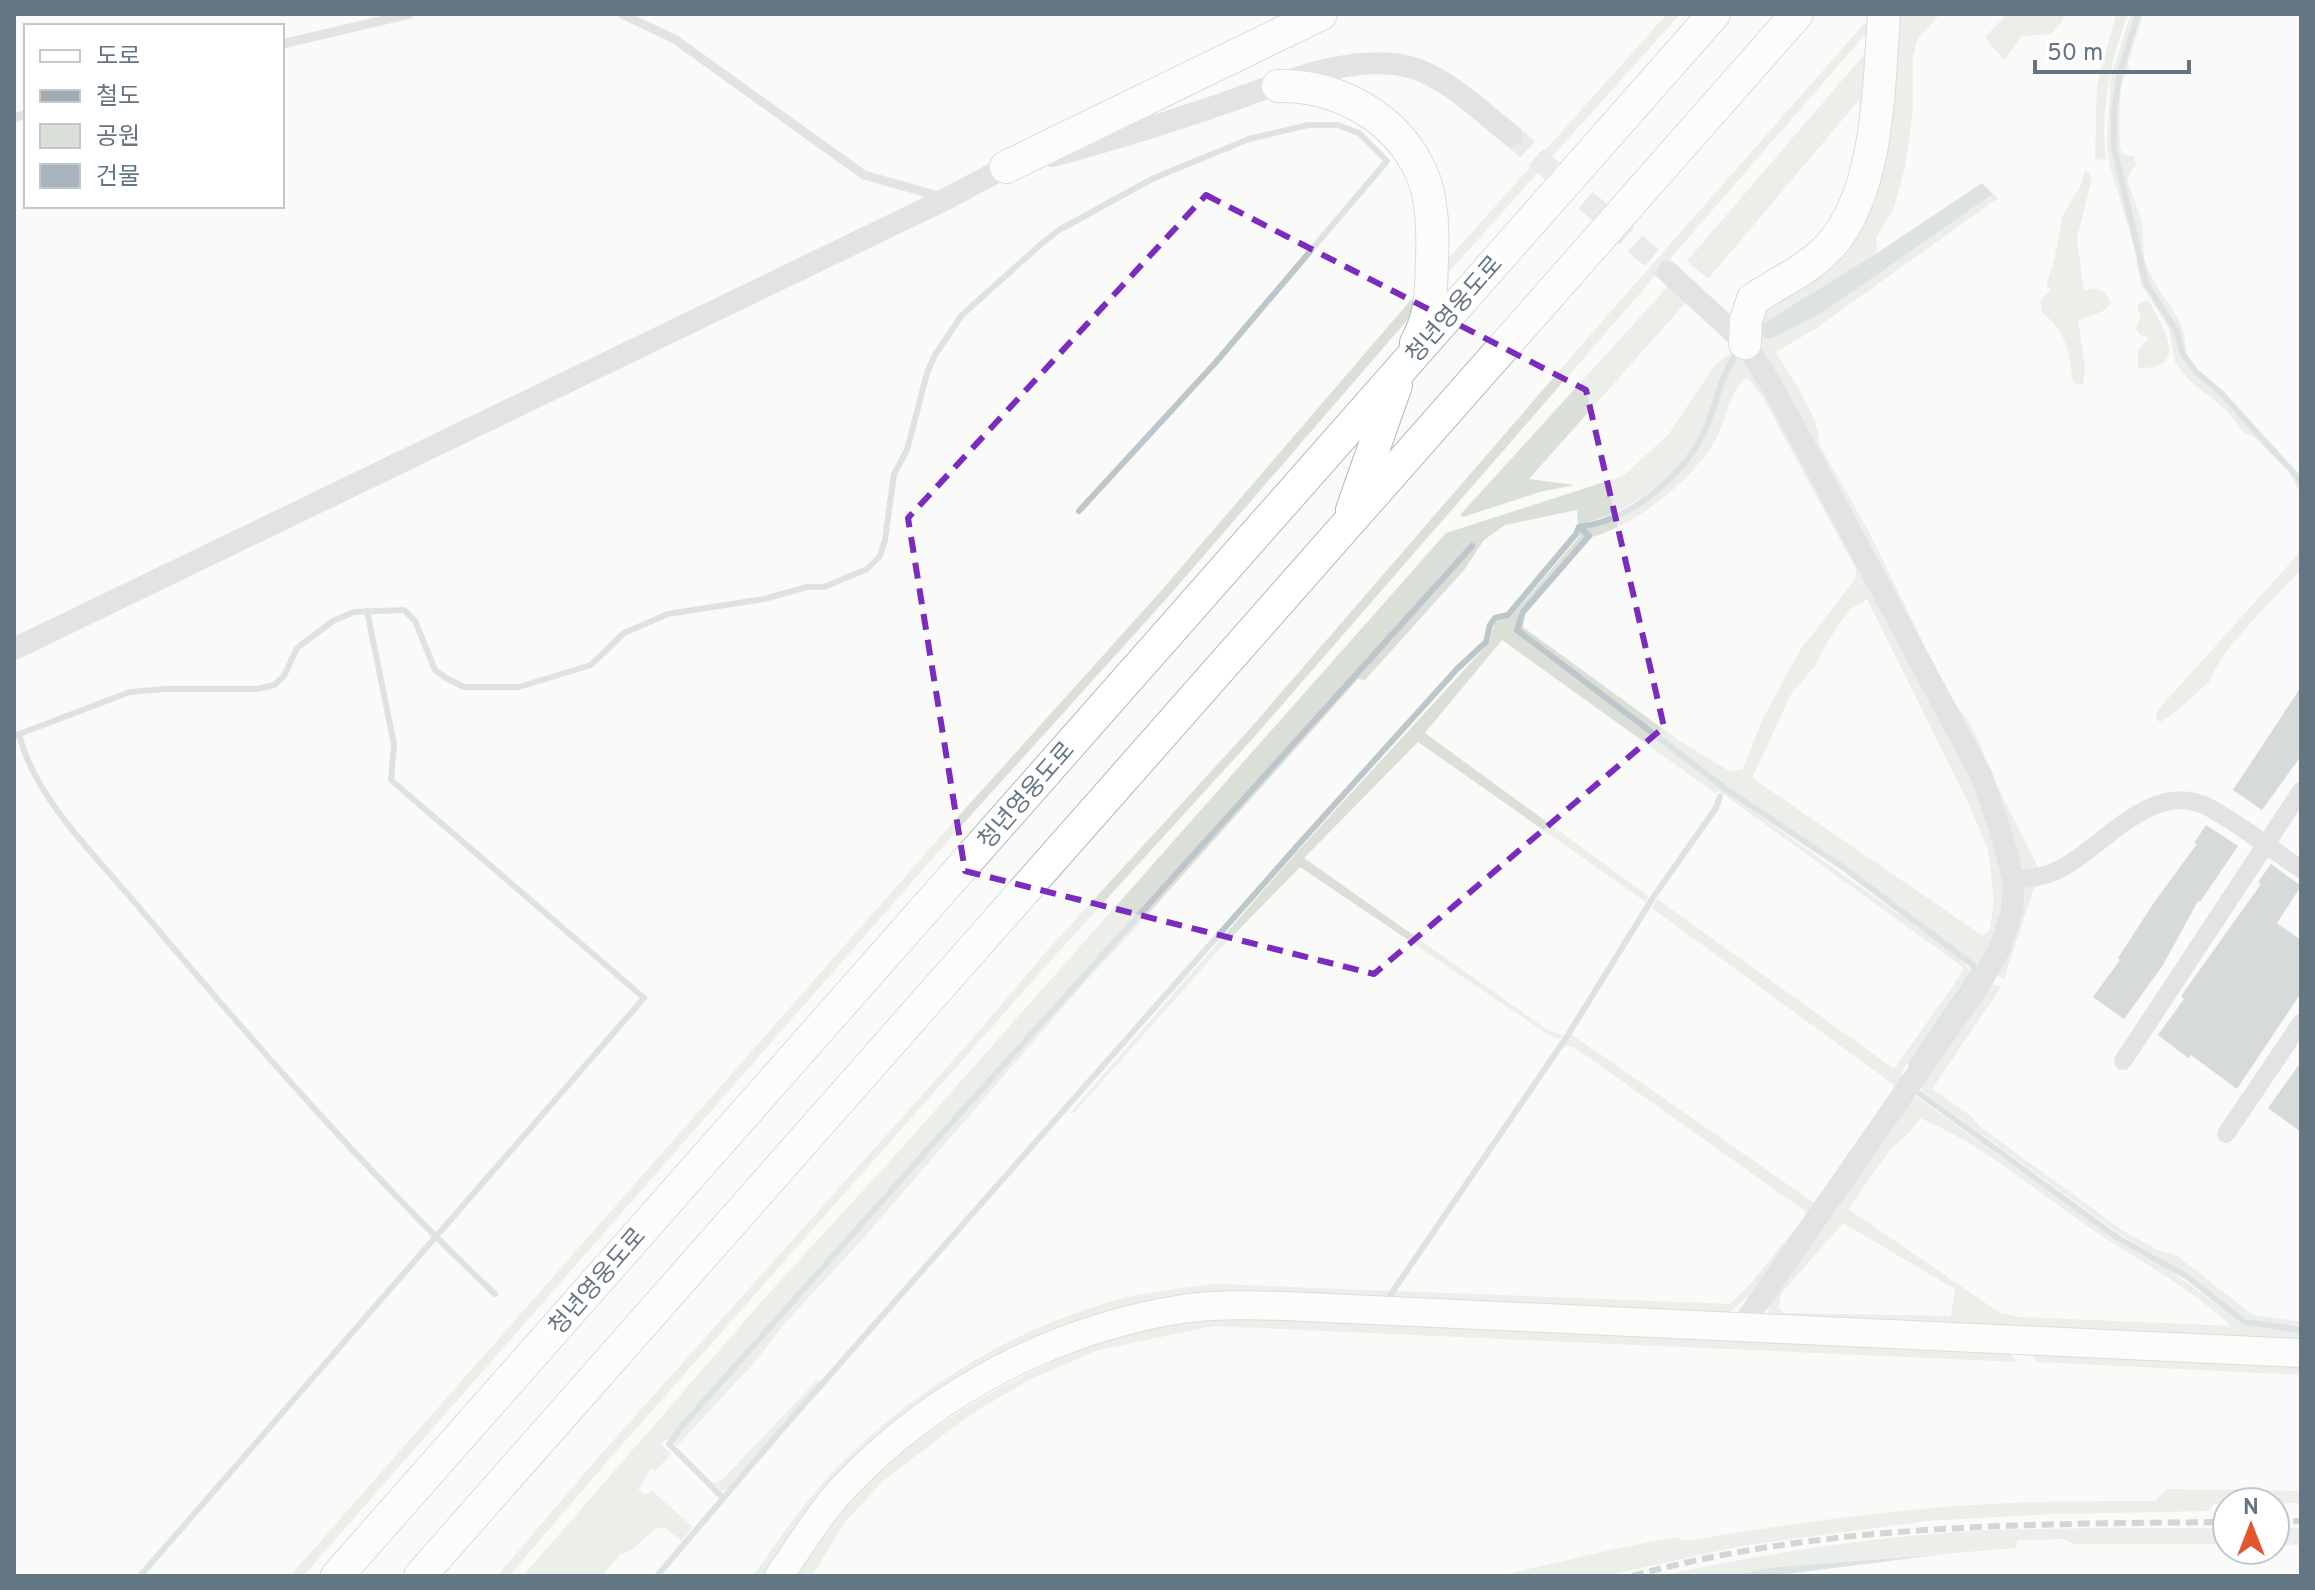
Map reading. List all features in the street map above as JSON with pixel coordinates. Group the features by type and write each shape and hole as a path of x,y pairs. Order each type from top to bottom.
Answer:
{"highway":[{"path":"1006,167 1321,14"},
{"name":"청년영웅도로","path":"337,1576 1714,14"},
{"path":"420,1576 1797,14"},
{"path":"1745,343 1746,320 1753,299 1830,246 1852,211 1865,174 1874,133 1884,14"},
{"path":"1278,86 1325,90 1367,110 1401,138 1423,176 1429,198 1433,244 1430,309 1421,334 1402,368 1346,526"}],"main road":[{"path":"779,1576 846,1485 918,1421 970,1386 1026,1356 1077,1335 1181,1309 1236,1304 2301,1353"}],"street":[{"path":"14,649 946,199 1006,167 1112,140 1323,70 1379,62 1411,68 1440,80 1511,135"},
{"path":"1668,272 1745,343 1776,393 1982,777 2014,880 2012,912 2000,948 1979,985 1741,1327"},
{"path":"2123,1061 2301,791"},
{"path":"2014,880 2050,874 2139,813 2158,803 2184,800 2207,806 2301,869"},
{"path":"2226,1134 2301,1023"}],"lane":[{"path":"284,44 410,14"},
{"path":"622,14 676,40 864,175 946,199"}],"highlighted area":[{"path":"1206,195 1586,390 1664,727 1374,974 965,871 908,518"}],"green space":[{"path":"1667,14 1680,14 1438,284 1441,267"},
{"path":"1896,14 1940,14 1917,40 1913,56 1913,111 1905,166 1894,208 1876,237 1877,253 1756,328 1822,313 1993,194 1998,198 1815,329 1776,352 1810,410 1819,434 1819,444 1869,532 1948,694 1972,726 1997,786 2039,869 2085,849 2049,872 2024,871 1995,792 1752,335 1756,312 1823,263"},
{"path":"2007,14 2064,14 2051,34 2022,36 2004,60 1985,37"},
{"path":"2116,14 2128,14 2108,86 2104,123 2106,160 2095,159 2097,86"},
{"path":"2131,14 2135,14 2116,74 2111,110 2112,147 2144,284 2176,333 2181,354 2195,373 2220,394 2300,482 2301,505 2299,491 2288,470 2256,439 2244,432 2227,411 2187,378 2175,362 2169,328 2141,284 2107,145 2111,76"},
{"path":"2139,14 2143,14 2120,94 2120,147 2122,154 2134,157 2136,164 2128,176 2128,182 2141,219 2145,261 2182,327 2186,352 2180,331 2148,282 2115,147 2115,110 2120,75"},
{"path":"1864,24 1869,25 1869,30 1255,736 1052,959 509,1576 497,1576 1045,953 1248,731"},
{"path":"1875,42 1862,158 1859,100 1708,279 1687,261"},
{"path":"2085,169 2092,177 2077,239 2083,285 2085,291 2093,288 2105,292 2111,302 2105,310 2078,321 2085,368 2083,385 2073,383 2066,344 2042,312 2041,299 2051,290 2046,286 2063,215 2081,185"},
{"path":"1671,283 1687,301 1529,479 1574,485 1540,492 1463,517 1460,515"},
{"path":"1421,288 1415,311 1168,597 954,834 303,1576 290,1576 948,828 1161,591"},
{"path":"2148,299 2165,332 2169,353 2165,361 2155,366 2138,368 2138,350 2149,338 2139,334 2136,329 2141,314 2138,305"},
{"path":"1738,348 1694,444 1682,461 1652,490 1617,512 1578,525 1577,510 1505,525 1484,540 1464,570 1365,680 1358,679 1084,983 860,1242 786,1322 753,1364 677,1446 667,1439 661,1444 671,1454 655,1471 651,1469 638,1489 645,1495 652,1491 693,1527 681,1541 665,1527 655,1529 630,1551 620,1554 602,1576 523,1576 771,1291 901,1149 1446,533 1623,476 1668,435 1715,365"},
{"path":"1743,350 1974,783 2004,864 2003,918 1976,973 1977,968 1972,961 1879,891 1721,782 1519,629 1525,613 1523,627 1681,742 1729,771 1743,769 1762,720 1801,649 1856,578 1856,569 1762,396 1747,377 1736,389 1717,437 1707,453 1679,485 1643,512 1606,532 1588,538 1590,535 1583,528 1620,516 1638,505 1687,461 1708,428 1726,377","holes":["1867,599 1967,800 1988,849 1994,900 1990,930 1983,936 1752,778 1791,694 1815,666 1839,624 1852,608"]},
{"path":"1581,531 1586,536 1522,611 1515,631 1719,787 1961,958 1971,972 1902,1071 1905,1082 1754,1292 1727,1314 1231,1294 987,1366 767,1576 753,1576 822,1485 876,1431 971,1363 1040,1327 1076,1313 1138,1295 1215,1284 1730,1304 1808,1213 1574,1047 1563,1046 1571,1034 1814,1203 1894,1085 1652,908 1657,899 1894,1069 1962,973 1963,967 1502,640 1425,733 1648,896 1646,902 1418,742 1304,858 1549,1031 1563,1035 1559,1039 1546,1033 1300,867 1217,952 1074,1113 1070,1113 1296,853 1489,643 1495,622 1511,617"},
{"path":"2301,551 2301,570 2237,639 2210,681 2173,714 2160,722 2156,719 2157,711"},
{"path":"2036,882 2004,979 1995,974 2025,885"},
{"path":"1990,984 2001,987 1932,1089 2122,1230 2157,1250 2176,1255 2253,1315 2301,1322 2301,1327 2259,1323 2245,1318 2186,1273 2121,1235 1922,1091 1920,1083"},
{"path":"1914,1095 2117,1240 2168,1269 2245,1325 2301,1332 2301,1343 1774,1316 1768,1313 1769,1304","holes":["1920,1118 2008,1168 2090,1228 2180,1286 2231,1326 2019,1317 2000,1313 1848,1209 1891,1148 1907,1135","1843,1223 1955,1289 1951,1316 1784,1313 1779,1309 1784,1290"]},
{"path":"1291,1318 2007,1351 2018,1362 1214,1326 1098,1350 1029,1380 998,1398 964,1419 883,1481 845,1522 812,1576 795,1576 843,1509 882,1470 949,1419 1022,1376 1090,1345 1133,1331 1192,1322"},
{"path":"2030,1352 2301,1364 2301,1375 2038,1362"},
{"path":"817,1380 822,1381 729,1488 721,1491 713,1483 722,1480"},
{"path":"2167,1489 2211,1490 2211,1508 2208,1511 2053,1514 1927,1521 1741,1546 1605,1576 1500,1576 1676,1537 1684,1541 1890,1512 2032,1502 2155,1501"},
{"path":"2291,1491 2301,1491 2301,1503 2291,1503"},
{"path":"2211,1528 2211,1544 2075,1544 2063,1539 2017,1540 2016,1548 1777,1567 1731,1576 1662,1576 1847,1543 2019,1529"},
{"path":"2291,1528 2301,1528 2301,1545 2291,1545"}],"shaded area":[{"path":"1982,183 1993,194 1822,313 1772,338 1765,338 1756,328 1877,253"},
{"path":"1945,1554 1771,1576 1731,1576 1777,1567"}],"building":[{"path":"2301,687 2301,756 2262,810 2233,790"},
{"path":"2206,825 2238,846 2198,901 2163,965 2124,1019 2093,997 2120,960 2118,958 2155,901 2197,844 2194,843"},
{"path":"2271,864 2301,886 2277,923 2301,940 2301,993 2237,1089 2158,1035 2184,999 2181,996 2261,884 2258,882"},
{"path":"2301,1062 2301,1132 2268,1108"}],"waterway":[{"path":"2138,14 2119,75 2114,110 2114,148 2146,283 2177,332 2183,354 2196,372 2221,393 2301,481"},
{"path":"14,736 130,692 257,689 274,685 284,676 297,648 333,621 354,612 404,610 415,621 435,670 464,687 519,687 591,665 624,633 668,614 764,599 807,587 824,587 867,569 880,556 894,474 907,450 927,373 935,355 962,315 1040,245 1059,230 1154,178 1249,139 1308,125 1338,125 1359,133 1387,161 1216,362 1079,511"},
{"path":"657,1576 784,1427 1298,845 1457,669 1486,642 1495,618 1508,615 1579,527 1617,516 1654,493 1670,478 1697,446 1736,355"},
{"path":"1579,527 1589,536 1523,612 1517,630 1726,789 1844,868 1973,965 1974,972 1911,1064"},
{"path":"723,1498 669,1444 682,1426 1472,546"},
{"path":"140,1576 644,998 391,780 394,744 367,611"},
{"path":"19,734 39,782 88,850 313,1107 403,1203 495,1294"},
{"path":"1391,1294 1566,1038 1654,896 1716,808 1720,796"},
{"path":"1920,1094 2118,1238 2186,1276 2245,1322 2301,1330"}],"tunnel":[{"path":"1511,135 1668,272"}],"railway":[{"path":"2291,1521 2301,1521"},
{"path":"1632,1576 1779,1545 1853,1536 2002,1526 2211,1522"}]}
